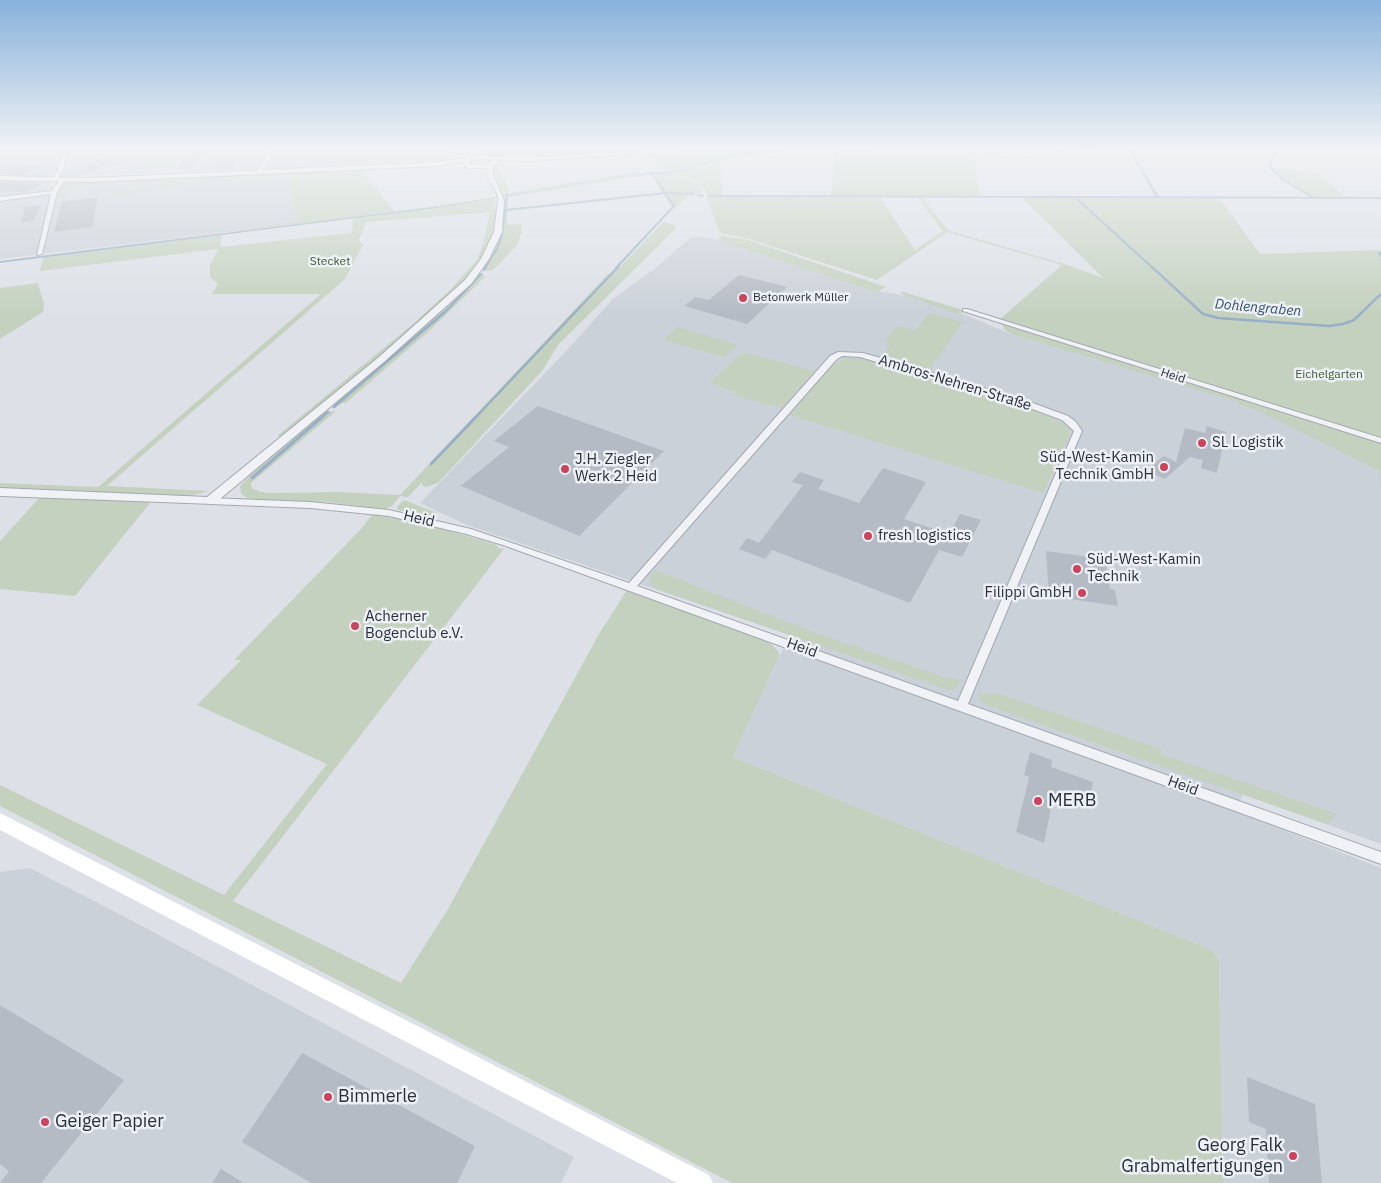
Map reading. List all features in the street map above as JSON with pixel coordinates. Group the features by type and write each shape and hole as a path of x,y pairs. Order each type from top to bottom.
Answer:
{"main road":[{"path":"0,820 701,1183"}],"street":[{"path":"39,254 51,205"},
{"path":"0,492 210,501 388,354 468,282 492,248 498,232 500,205"},
{"name":"Heid","path":"965,310 1381,441"},
{"name":"Ambros-Nehren-Straße","path":"631,587 832,358 841,354 860,355 1020,402 1065,418 1078,431 962,705"},
{"name":"Heid","path":"210,501 310,505 389,513 499,540 962,705 1381,858"}],"shaded area":[{"path":"0,205 294,205 297,221 170,239 0,259"},
{"path":"696,236 721,240 740,248 870,290 903,295 963,314 1011,334 1381,444 1381,844 1242,794 1239,813 1381,868 1381,1183 1223,1183 1219,960 1212,950 733,757 779,656 792,636 467,525 420,503 569,348 613,299 657,267 689,239"},
{"path":"30,868 574,1157 561,1183 0,1183 0,872"}],"green space":[{"path":"294,205 390,205 395,212 170,239 297,221"},
{"name":"Stecket","path":"444,205 495,205 496,214 492,235 483,257 459,286 385,352 283,436 277,436 413,324 451,289 477,260 483,244 490,212 366,222 359,240 363,245 345,279 107,486 209,491 189,496 0,488 0,483 98,487 321,294 212,294 218,284 210,277 210,265 217,249 40,271 43,257 222,235 220,247 352,233 353,218"},
{"path":"504,205 508,205 507,225 522,224 518,244 493,270 482,270 492,256 501,234"},
{"name":"Eichelgarten","path":"710,205 886,205 915,250 943,231 923,205 928,205 950,231 1064,264 1103,278 1030,205 1225,205 1260,254 1381,250 1381,442 1362,438 1381,444 1381,493 1380,471 1259,411 1238,404 1238,402 1011,334 1005,330 1000,319 1062,265 947,232 877,280 719,231"},
{"path":"663,222 674,225 676,228 558,345 542,371 438,483 426,487 422,485 422,482 408,497 400,496 392,506 385,509 326,502 247,498 241,493 240,486 254,471 321,413 336,411 251,483 252,488 261,492 271,493 340,492 400,495 608,274 613,274"},
{"path":"719,237 748,240 886,287 879,291 870,290 740,248 721,240"},
{"path":"479,273 486,276 430,330 346,403 342,403 334,408 331,407 454,301"},
{"path":"38,283 44,304 43,312 0,339 0,288"},
{"path":"900,291 963,310 964,312 958,314 903,295"},
{"path":"929,313 963,322 927,372 880,359 890,345 884,342 897,326 915,331"},
{"path":"678,327 738,345 724,357 663,340"},
{"path":"743,352 814,371 782,408 733,395 736,392 710,383"},
{"path":"845,358 860,358 1030,409 1063,423 1069,429 1070,434 1043,493 789,415 833,365"},
{"path":"40,497 144,501 150,503 75,596 0,589 0,541"},
{"path":"404,500 437,513 430,516 398,510 397,507"},
{"path":"372,515 401,519 446,530 497,545 498,548 504,549 233,901 401,983 448,909 599,634 627,590 769,642 779,652 779,656 733,757 1212,950 1219,960 1223,1183 732,1183 0,806 0,785 224,895 327,764 197,705 241,660 234,660 361,529"},
{"path":"655,570 808,630 943,677 962,680 953,690 945,689 657,589 652,585 649,578"},
{"path":"997,693 1161,749 1161,754 1337,814 1327,824 986,705 979,699 978,694"}],"water":[{"path":"452,205 0,263 0,261"}],"building":[{"path":"41,205 34,220 21,222 25,207"},
{"path":"61,205 96,205 92,227 54,232"},
{"name":"Betonwerk Müller","path":"739,275 787,287 747,324 684,306 695,297 709,300"},
{"name":"J.H. Ziegler Werk 2 Heid","path":"538,406 664,451 579,536 461,486 509,447 494,441"},
{"name":"SL Logistik","path":"1207,426 1226,432 1217,473 1201,468 1203,460 1190,457 1165,479 1146,470 1164,456 1176,462 1185,428 1205,433"},
{"name":"fresh logistics","path":"883,468 926,482 904,519 949,534 960,514 981,520 962,557 939,550 910,603 772,550 765,559 739,549 747,538 759,543 803,485 792,482 800,472 824,480 818,489 859,503"},
{"path":"1046,551 1105,559 1110,589 1115,590 1118,606 1049,596"},
{"name":"MERB","path":"1030,752 1052,760 1051,767 1093,782 1089,807 1054,794 1044,843 1016,832 1029,777 1024,775"},
{"name":"Geiger Papier","path":"0,1005 124,1080 41,1183 0,1183 9,1171 0,1164"},
{"name":"Bimmerle","path":"302,1053 475,1146 457,1183 311,1183 242,1142"},
{"name":"Georg Falk Grabmalfertigungen","path":"1247,1077 1315,1104 1322,1183 1269,1183 1266,1129 1249,1122"},
{"path":"221,1169 244,1183 212,1183"}],"waterway":[{"path":"485,268 497,249 502,235 506,205"},
{"path":"506,210 551,205"},
{"path":"616,268 673,205"},
{"name":"Dohlengraben","path":"1084,205 1153,268"},
{"name":"Dohlengraben","path":"1381,253 1379,253 1381,256"},
{"path":"474,419 618,267"},
{"name":"Dohlengraben","path":"1152,267 1203,314 1218,318 1329,326 1343,324 1354,320 1381,294"},
{"path":"334,407 446,311 481,274"},
{"path":"320,419 328,412"},
{"path":"252,478 321,418"},
{"path":"431,464 475,418"}],"place":[{"name":"Betonwerk Müller","path":"743,298"},
{"name":"SL Logistik","path":"1202,443"},
{"name":"Süd-West-Kamin Technik GmbH","path":"1164,467"},
{"name":"J.H. Ziegler Werk 2 Heid","path":"565,469"},
{"name":"fresh logistics","path":"868,536"},
{"name":"Süd-West-Kamin Technik","path":"1077,569"},
{"name":"Filippi GmbH","path":"1082,593"},
{"name":"Acherner Bogenclub e.V.","path":"355,626"},
{"name":"MERB","path":"1038,801"},
{"name":"Bimmerle","path":"328,1097"},
{"name":"Geiger Papier","path":"45,1122"},
{"name":"Georg Falk Grabmalfertigungen","path":"1293,1156"}]}
